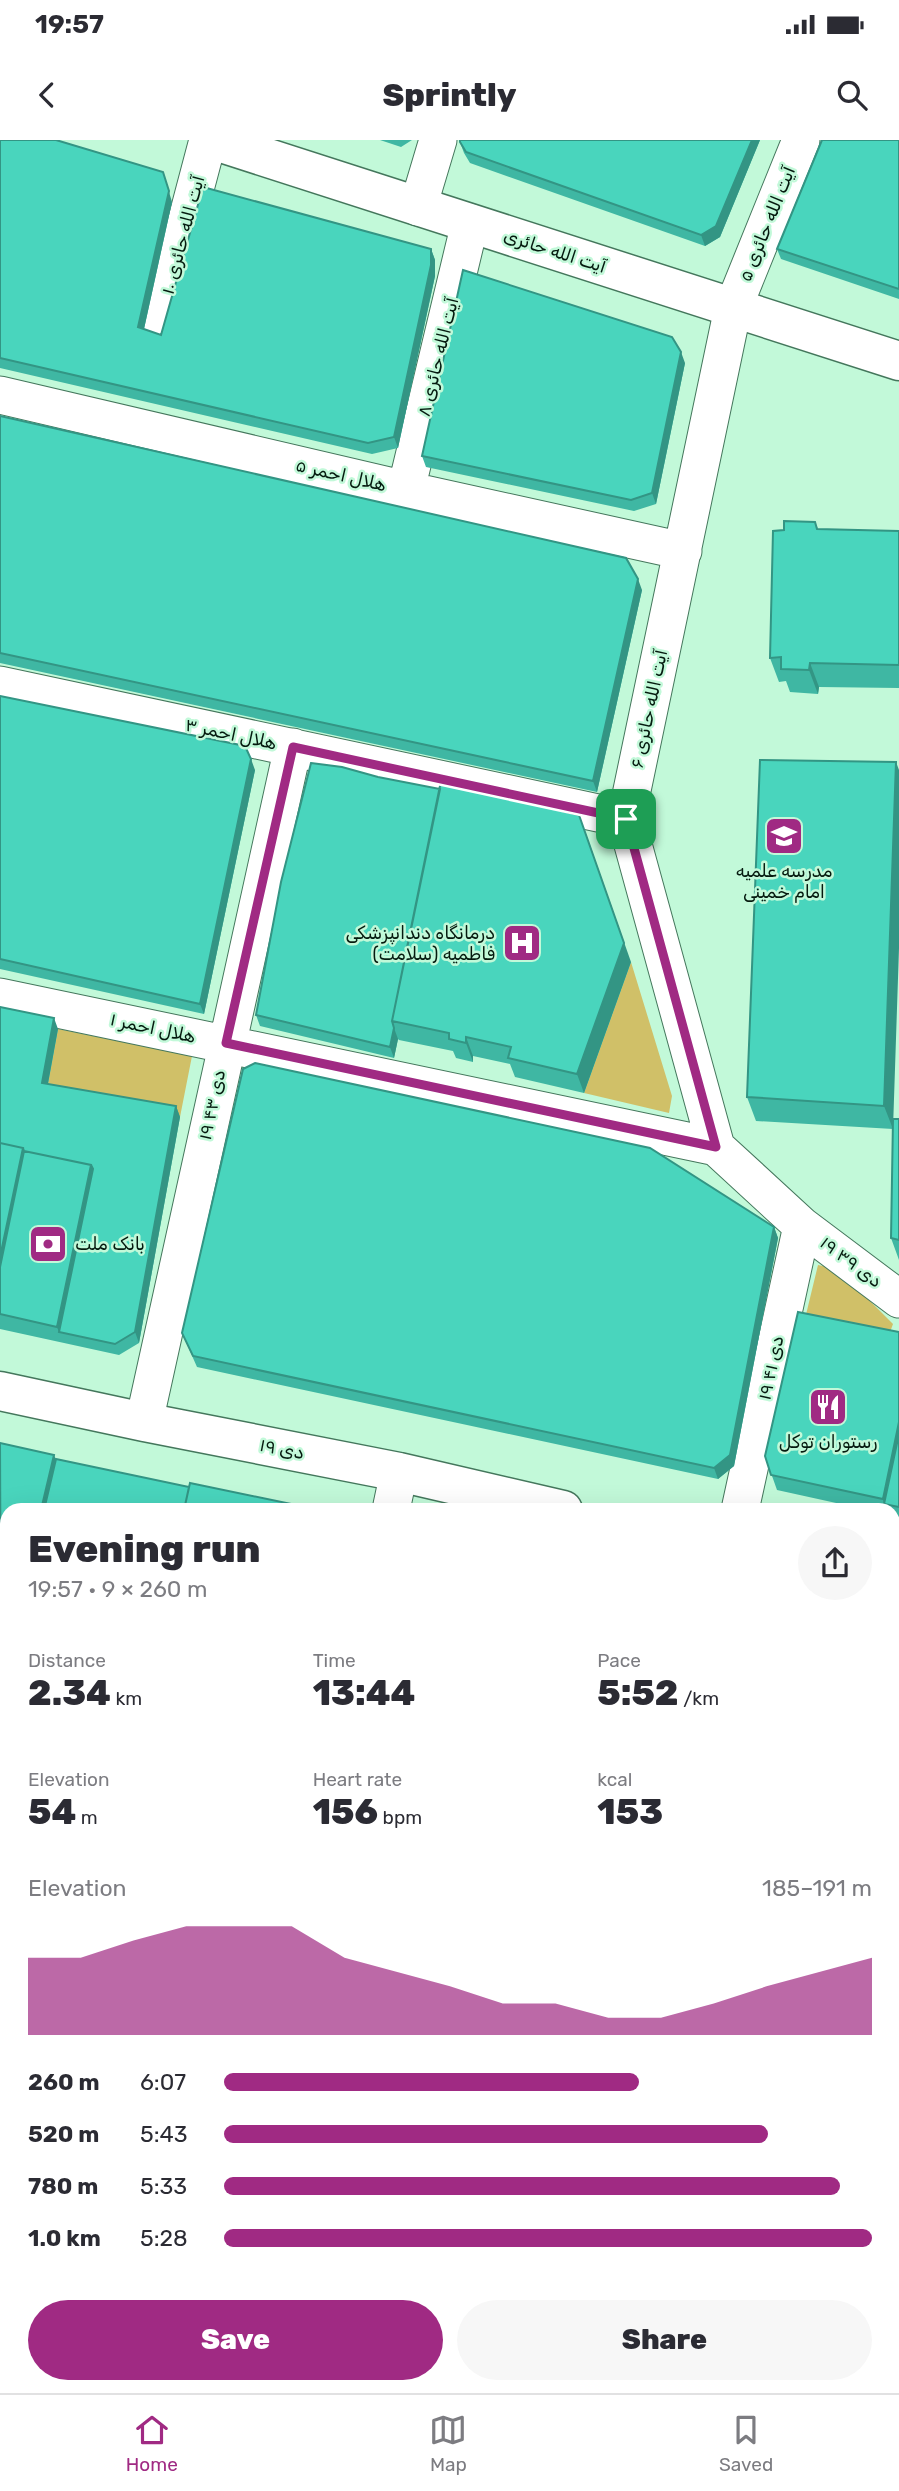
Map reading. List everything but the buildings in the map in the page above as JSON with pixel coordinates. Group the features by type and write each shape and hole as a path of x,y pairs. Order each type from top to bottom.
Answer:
{"main road":[{"name":"آیت الله حائری","path":"210,140 899,361"},
{"name":"۱۹ دی","path":"0,1391 399,1472 533,1503"}],"street":[{"name":"آیت الله حائری ۱۰","path":"158,329 210,140"},
{"path":"418,206 439,140"},
{"name":"آیت الله حائری ۵","path":"733,308 801,140"},
{"name":"آیت الله حائری ۸","path":"406,490 470,223"},
{"name":"آیت الله حائری ۶","path":"716,1147 626,819 733,308"},
{"name":"هلال احمر ۵","path":"0,395 682,551"},
{"name":"هلال احمر ۳","path":"0,685 626,819"},
{"name":"۱۹ دی ۴۳","path":"144,1422 293,747"},
{"name":"هلال احمر ۱","path":"0,997 716,1147"},
{"name":"۱۹ دی ۳۹","path":"716,1147 802,1226 899,1299"},
{"name":"۱۹ دی ۴۱","path":"742,1503 802,1226"},
{"path":"392,1503 399,1472"}],"shaded area":[{"path":"631,962 672,1096 669,1113 584,1093"},
{"path":"58,1029 192,1056 180,1117 46,1094"},
{"path":"818,1265 838,1269 893,1324 886,1343 803,1327"}],"place":[{"name":"مدرسه علمیه امام خمینی","path":"784,836"},
{"name":"درمانگاه دندانپزشکی فاطمیه (سلامت)","path":"522,943"},
{"name":"بانک ملت","path":"48,1244"},
{"name":"رستوران توکل","path":"828,1407"}],"route":[{"path":"293,747 626,819 716,1147 226,1043 293,747"}]}
